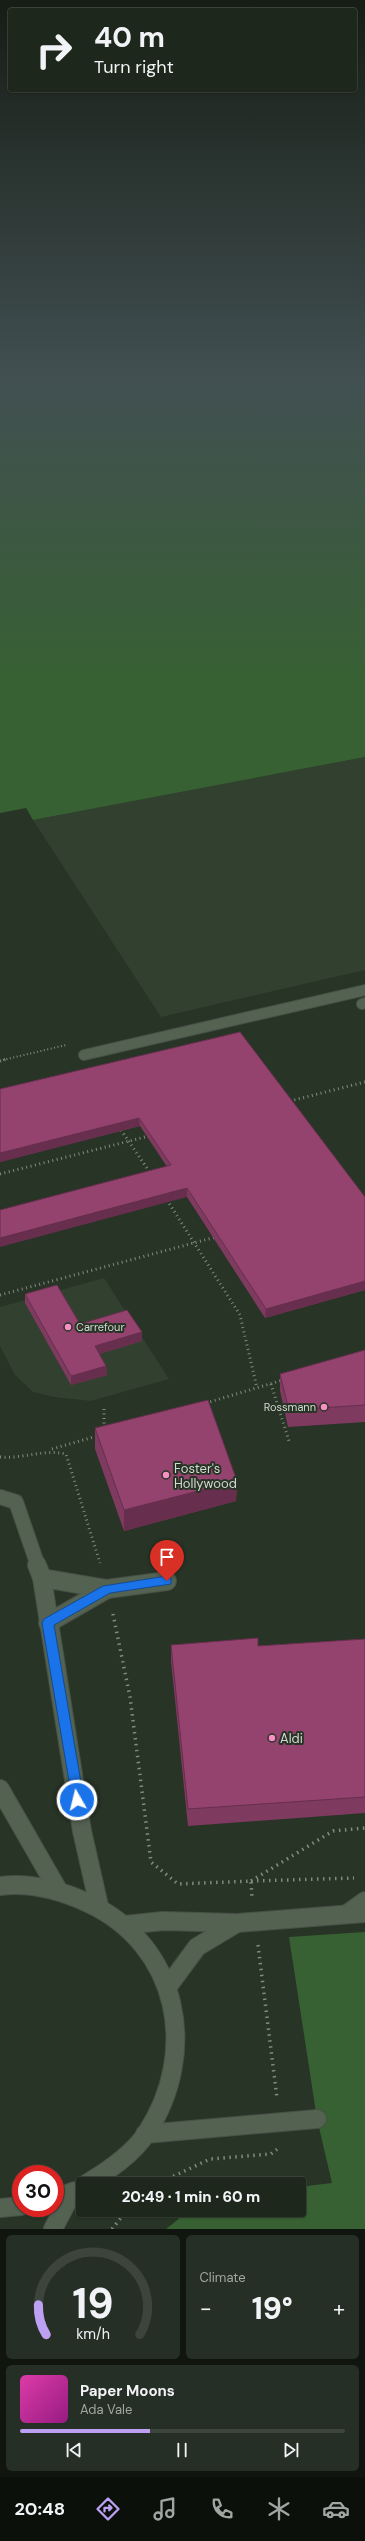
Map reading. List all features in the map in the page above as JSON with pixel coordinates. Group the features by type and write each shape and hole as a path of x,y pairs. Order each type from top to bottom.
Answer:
{"street":[{"path":"84,1055 365,990"},
{"path":"0,1497 16,1502 42,1578 82,1831 99,1906"},
{"path":"42,1578 107,1589 167,1581"},
{"path":"48,1623 107,1589"},
{"path":"0,1789 58,1890"},
{"path":"0,1886 32,1886 58,1890 99,1906 125,1924 149,1949 169,1985 177,2018 176,2060 164,2101 145,2134 113,2168 74,2190 53,2229"},
{"path":"347,1914 365,1901"},
{"path":"125,1924 163,1921 237,1922 365,1913"},
{"path":"169,1985 197,1947 237,1922"},
{"path":"145,2134 317,2119"},
{"path":"0,2208 12,2207"}],"path":[{"path":"65,1045 70,1051"},
{"path":"282,1102 365,1082"},
{"path":"287,1096 295,1107"},
{"path":"117,1123 154,1178"},
{"path":"0,1174 153,1135"},
{"path":"166,1198 240,1315 257,1388"},
{"path":"0,1296 219,1236"},
{"path":"203,1404 285,1380"},
{"path":"271,1384 289,1441"},
{"path":"0,1457 9,1459 52,1449 104,1434 104,1409"},
{"path":"52,1449 66,1454 107,1589 130,1697 151,1862 178,1884 357,1878"},
{"path":"251,1881 333,1831 365,1828"},
{"path":"171,2177 210,2159 271,2154 283,2145 251,1881"},
{"path":"112,2229 121,2217"}],"shaded area":[{"path":"365,757 365,970 161,1017 33,820"},
{"name":"Carrefour","path":"104,1278 169,1379 91,1401 54,1397 33,1392 15,1375 0,1346 0,1307"}],"green space":[{"path":"0,485 365,485 365,757 33,820 26,808 0,813"},
{"path":"365,1932 365,2229 166,2229 181,2217 306,2217 306,2186 332,2183 317,2119 289,1937"}],"building":[{"path":"240,1032 365,1197 365,1281 266,1309 187,1188 0,1238 0,1210 171,1165 139,1118 0,1153 0,1089"},
{"path":"57,1285 80,1324 127,1310 142,1332 95,1346 106,1366 71,1376 25,1294"},
{"name":"Rossmann","path":"365,1350 365,1405 289,1410 280,1374"},
{"name":"Foster's Hollywood","path":"208,1400 237,1481 124,1510 95,1428"},
{"name":"Aldi","path":"258,1638 258,1646 365,1639 365,1797 188,1809 171,1645"}],"place":[{"name":"Carrefour","path":"68,1327"},
{"name":"Rossmann","path":"324,1407"},
{"name":"Foster's Hollywood","path":"166,1475"},
{"name":"Aldi","path":"272,1738"}],"route":[{"path":"77,1800 63,1706 48,1623 107,1589 167,1581"}]}
